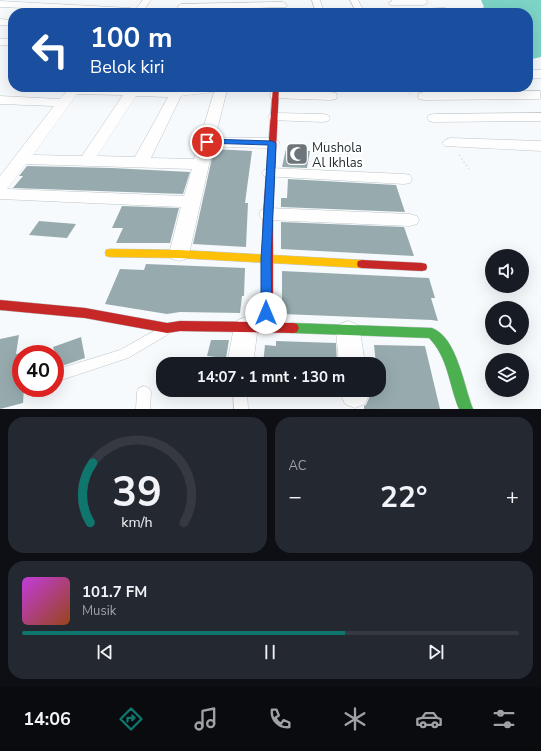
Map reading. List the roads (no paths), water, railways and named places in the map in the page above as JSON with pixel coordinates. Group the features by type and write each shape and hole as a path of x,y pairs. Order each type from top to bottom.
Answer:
{"street":[{"path":"9,8 30,0"},
{"path":"137,8 147,0"},
{"path":"391,1 425,2"},
{"path":"0,4 75,8"},
{"path":"181,7 283,6"},
{"path":"533,88 541,95"},
{"path":"0,186 73,92"},
{"path":"86,161 132,92 184,92"},
{"path":"179,254 191,202 222,92"},
{"path":"243,357 256,327 266,259 276,92"},
{"path":"287,92 331,96"},
{"path":"424,96 472,92"},
{"path":"485,92 527,139"},
{"path":"498,92 541,95"},
{"path":"140,163 176,93"},
{"path":"0,100 65,103"},
{"path":"275,117 323,118"},
{"path":"434,118 541,117"},
{"path":"450,143 527,139"},
{"path":"207,142 272,143"},
{"path":"22,159 202,164"},
{"path":"270,173 404,179"},
{"path":"0,194 191,202"},
{"path":"268,214 410,220"},
{"path":"110,253 179,254 422,267"},
{"path":"0,305 86,313 167,328 180,326 256,327 432,333 439,336 445,344 460,396 466,409"},
{"path":"348,331 351,357"}],"lane":[{"path":"64,373 124,354 167,328"},
{"path":"143,409 144,392"},
{"path":"240,397 241,409"}],"place":[{"name":"Mushola Al Ikhlas","path":"297,154"}]}
